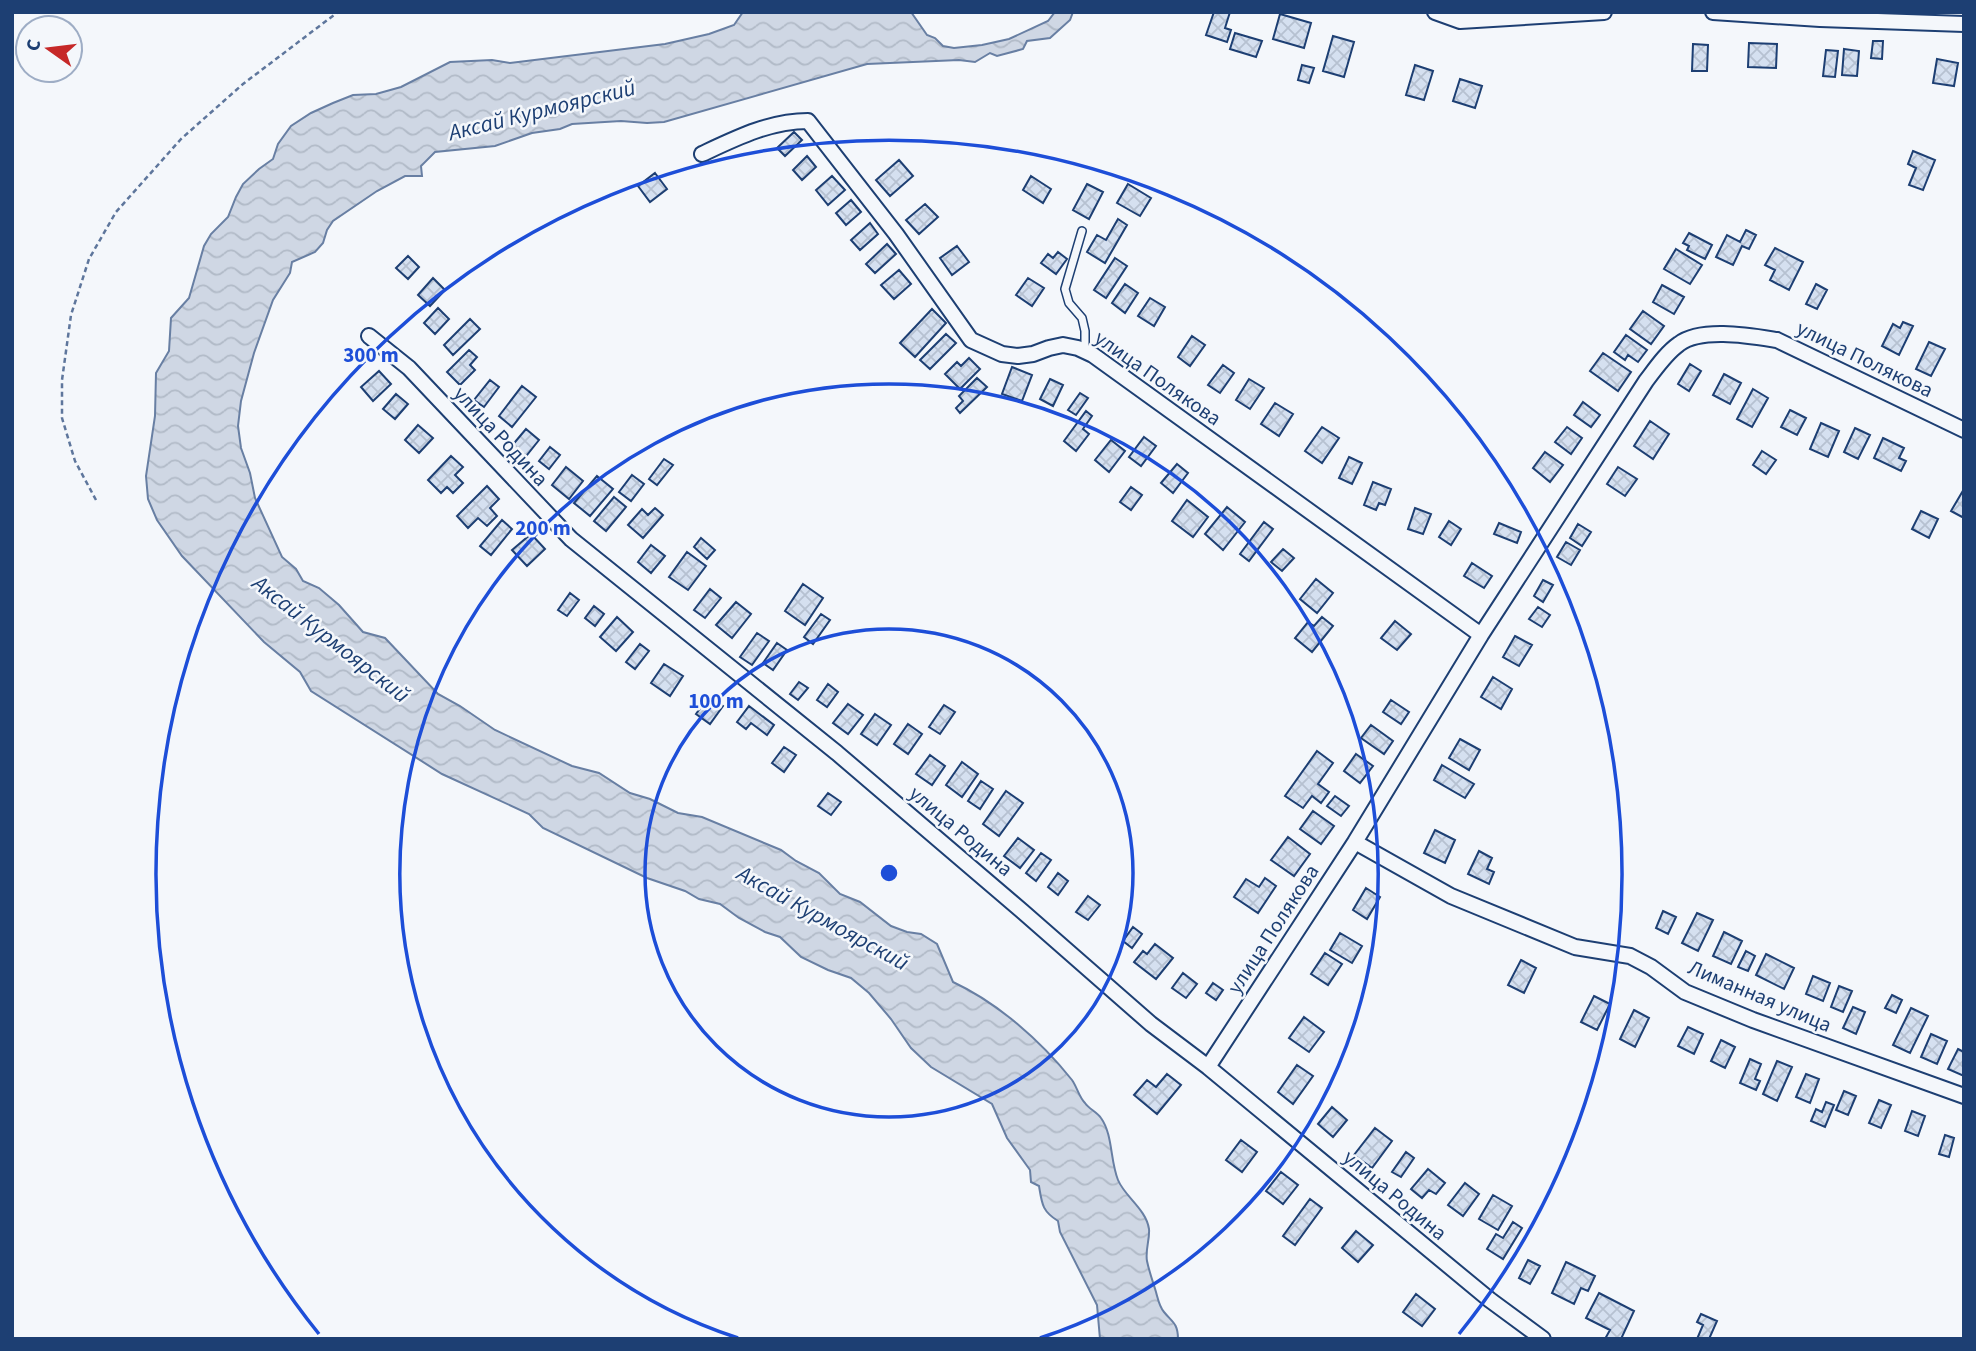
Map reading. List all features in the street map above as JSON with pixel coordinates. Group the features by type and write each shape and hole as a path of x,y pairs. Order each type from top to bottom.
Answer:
{"street":[{"path":"1435,12 1460,21 1604,12"},
{"path":"1713,12 1964,24"},
{"name":"улица Полякова","path":"702,154 738,136 792,121 808,121 896,234 971,340 1002,354 1018,356 1063,345 1093,355 1482,635"},
{"name":"улица Полякова","path":"1208,1067 1355,842 1482,635 1646,381 1681,341 1697,336 1721,335 1777,340 1964,430"},
{"name":"улица Родина","path":"369,336 409,368 571,539 837,753 1151,1024 1208,1067 1490,1300 1543,1339"},
{"name":"Лиманная улица","path":"1355,842 1451,896 1575,947 1630,956 1651,967 1685,992 1753,1020 1964,1096"}],"lane":[{"path":"1082,231 1065,289 1069,303 1082,318 1086,331 1085,351"}],"path":[{"path":"96,500 75,461 62,418 62,380 71,315 89,259 116,212 181,139 243,84 338,12"}],"water":[{"name":"Аксай Курмоярский","path":"743,12 911,12 927,35 943,46 954,48 1009,39 1048,21 1055,12 1073,12 1070,20 1050,38 1027,41 1023,49 997,56 990,53 975,62 959,60 867,64 664,122 572,124 560,129 532,133 495,146 435,152 421,166 422,176 405,176 377,191 333,221 323,243 315,252 292,262 290,273 273,300 254,353 241,401 238,426 241,448 255,498 282,557 296,569 303,581 319,588 339,605 363,632 385,638 438,694 495,730 572,766 599,773 630,793 650,799 678,813 702,817 781,850 819,873 840,894 860,902 891,926 921,934 937,944 953,982 1002,1012 1033,1037 1072,1080 1083,1101 1101,1118 1108,1132 1118,1180 1147,1222 1149,1269 1160,1305 1176,1326 1178,1339 1100,1339 1097,1305 1060,1232 1058,1221 1046,1210 1039,1186 1031,1182 1030,1170 1007,1138 992,1104 931,1067 911,1048 869,993 851,978 801,957 780,937 739,918 720,904 699,899 685,891 647,878 543,828 529,814 442,774 311,691 300,672 264,642 182,556 157,520 148,499 146,476 155,416 156,373 169,351 171,318 189,298 204,246 211,234 228,217 243,184 273,159 278,144 291,126 333,103 353,95 376,94 401,87 450,62 492,60 510,63 665,44 734,25"}],"building":[{"path":"1214,12 1230,12 1225,28 1231,30 1227,42 1206,35"},
{"path":"1280,14 1311,23 1304,48 1273,39"},
{"path":"1235,33 1262,41 1256,57 1230,49"},
{"path":"1333,36 1354,42 1344,77 1323,71"},
{"path":"1873,41 1883,41 1882,59 1871,58"},
{"path":"1749,43 1777,44 1776,68 1748,67"},
{"path":"1693,44 1708,45 1707,71 1692,71"},
{"path":"1844,49 1859,51 1857,76 1842,75"},
{"path":"1826,50 1838,51 1835,77 1823,76"},
{"path":"1937,59 1958,63 1954,86 1933,83"},
{"path":"1302,65 1314,68 1309,83 1298,80"},
{"path":"1415,65 1433,71 1424,100 1406,95"},
{"path":"1460,79 1482,86 1475,108 1453,101"},
{"path":"794,132 802,140 785,156 777,148"},
{"path":"1913,151 1935,160 1923,190 1909,185 1916,168 1908,164"},
{"path":"807,156 816,167 802,180 793,170"},
{"path":"899,160 913,176 890,196 876,180"},
{"path":"655,173 667,189 650,202 638,186"},
{"path":"832,176 845,190 828,205 816,190"},
{"path":"1031,176 1051,189 1043,203 1023,190"},
{"path":"1087,184 1103,192 1089,219 1073,210"},
{"path":"1128,184 1151,198 1140,216 1117,203"},
{"path":"851,200 861,212 846,225 836,213"},
{"path":"925,204 938,217 919,234 906,220"},
{"path":"1118,219 1127,225 1105,263 1087,252 1097,235 1106,240"},
{"path":"870,223 878,234 860,250 851,240"},
{"path":"1746,230 1756,235 1749,249 1742,246 1733,265 1716,257 1727,235 1740,242"},
{"path":"1689,233 1712,245 1705,259 1687,250 1689,246 1683,243"},
{"path":"887,244 896,254 875,273 866,264"},
{"path":"957,246 969,262 952,275 940,258"},
{"path":"1775,248 1803,262 1789,290 1770,280 1775,270 1765,265"},
{"path":"1676,249 1702,265 1690,284 1664,269"},
{"path":"1058,252 1067,259 1056,274 1041,263 1048,254 1053,258"},
{"path":"408,256 419,267 408,279 396,268"},
{"path":"1115,258 1127,266 1106,298 1094,290"},
{"path":"899,270 911,284 894,299 881,285"},
{"path":"433,278 445,290 430,306 418,295"},
{"path":"1028,278 1044,288 1032,306 1016,295"},
{"path":"1125,284 1138,293 1125,313 1112,303"},
{"path":"1816,284 1827,290 1817,309 1806,304"},
{"path":"1662,285 1684,297 1674,314 1653,302"},
{"path":"1150,298 1165,307 1154,326 1138,316"},
{"path":"438,308 449,319 435,334 424,323"},
{"path":"932,309 946,323 915,357 900,343"},
{"path":"1643,311 1664,326 1651,344 1630,329"},
{"path":"470,319 480,329 453,355 444,345"},
{"path":"1903,322 1913,326 1899,355 1882,346 1893,324 1900,328"},
{"path":"946,334 956,343 930,369 920,360"},
{"path":"1626,335 1647,350 1638,362 1628,355 1625,360 1614,352"},
{"path":"1192,336 1205,345 1190,366 1178,357"},
{"path":"1929,342 1945,349 1931,376 1916,369"},
{"path":"469,350 477,357 470,365 475,370 460,385 447,372"},
{"path":"1603,353 1631,372 1618,391 1590,371"},
{"path":"969,358 980,369 960,389 945,374 957,362 961,366"},
{"path":"1690,364 1701,371 1689,391 1678,384"},
{"path":"1223,365 1234,373 1220,393 1208,385"},
{"path":"1012,367 1032,375 1022,401 1002,394"},
{"path":"379,371 391,384 373,401 361,387"},
{"path":"1724,374 1741,383 1730,404 1713,395"},
{"path":"977,378 987,387 960,413 956,408 963,401 959,396"},
{"path":"1050,379 1063,385 1053,406 1040,399"},
{"path":"1249,379 1264,388 1250,409 1236,400"},
{"path":"490,380 499,387 484,407 474,400"},
{"path":"522,386 536,397 512,427 499,416"},
{"path":"1753,389 1768,398 1752,427 1737,419"},
{"path":"1080,393 1088,398 1076,415 1068,410"},
{"path":"396,394 408,404 395,419 383,409"},
{"path":"1583,402 1600,415 1591,427 1574,415"},
{"path":"1275,403 1293,414 1279,436 1261,424"},
{"path":"1790,410 1806,418 1797,435 1781,427"},
{"path":"1086,411 1092,416 1083,429 1089,434 1076,451 1064,441"},
{"path":"1650,421 1669,434 1653,459 1634,446"},
{"path":"1821,423 1839,431 1828,457 1810,449"},
{"path":"418,425 433,438 419,453 405,440"},
{"path":"1322,427 1339,438 1322,463 1305,451"},
{"path":"1567,427 1582,438 1571,454 1555,442"},
{"path":"1855,428 1870,435 1858,459 1844,452"},
{"path":"526,429 539,440 523,460 510,448"},
{"path":"1144,437 1156,446 1141,466 1129,457"},
{"path":"1883,438 1904,448 1899,458 1906,461 1901,471 1874,458"},
{"path":"1111,440 1125,451 1109,472 1095,460"},
{"path":"550,447 560,455 549,469 539,461"},
{"path":"1762,451 1776,460 1766,474 1753,465"},
{"path":"1545,452 1563,465 1550,482 1533,468"},
{"path":"451,456 463,467 455,475 463,483 453,493 447,487 441,493 428,480"},
{"path":"1349,457 1362,463 1352,484 1339,478"},
{"path":"664,459 673,465 657,485 649,479"},
{"path":"1177,464 1188,473 1173,493 1161,483"},
{"path":"566,467 583,481 569,499 552,485"},
{"path":"1618,467 1637,479 1625,496 1607,484"},
{"path":"632,475 644,484 631,501 619,492"},
{"path":"597,476 613,489 590,516 574,503"},
{"path":"1373,482 1391,489 1385,505 1379,503 1376,510 1364,505"},
{"path":"487,486 499,499 490,508 497,516 487,526 478,518 468,528 457,516"},
{"path":"1131,487 1142,495 1131,510 1120,502"},
{"path":"1964,489 1964,518 1951,511"},
{"path":"614,497 626,507 606,531 594,521"},
{"path":"1187,500 1208,517 1193,537 1172,521"},
{"path":"1227,507 1245,522 1223,550 1205,534"},
{"path":"655,508 663,515 643,538 628,525 642,509 648,515"},
{"path":"1415,508 1431,514 1423,534 1408,529"},
{"path":"1921,511 1938,519 1929,538 1912,529"},
{"path":"502,520 512,529 491,555 480,546"},
{"path":"1449,521 1461,529 1451,545 1439,537"},
{"path":"1264,522 1273,529 1249,561 1240,554"},
{"path":"1499,523 1521,532 1517,543 1494,534"},
{"path":"1578,524 1591,532 1582,546 1570,538"},
{"path":"531,534 545,549 527,566 512,550"},
{"path":"701,538 715,550 707,559 694,547"},
{"path":"1566,542 1580,550 1571,565 1557,557"},
{"path":"651,545 665,556 651,573 638,562"},
{"path":"1283,549 1294,558 1282,571 1271,562"},
{"path":"687,552 706,566 688,590 669,577"},
{"path":"1472,563 1492,576 1484,588 1464,576"},
{"path":"1316,579 1333,593 1317,613 1300,599"},
{"path":"1543,580 1553,585 1543,602 1534,596"},
{"path":"803,584 823,598 805,625 785,611"},
{"path":"710,589 721,598 705,618 694,610"},
{"path":"570,593 579,600 567,616 558,610"},
{"path":"736,602 751,614 732,638 716,625"},
{"path":"594,606 604,614 595,626 585,618"},
{"path":"1538,607 1550,615 1542,627 1529,619"},
{"path":"821,614 830,620 813,644 804,637"},
{"path":"617,617 633,632 616,651 600,637"},
{"path":"1322,617 1333,626 1312,652 1295,638 1308,622 1314,626"},
{"path":"1395,621 1411,634 1397,650 1381,638"},
{"path":"757,633 769,641 752,665 740,657"},
{"path":"1515,636 1532,645 1519,666 1503,657"},
{"path":"777,643 787,650 773,670 763,663"},
{"path":"640,644 649,651 635,669 626,662"},
{"path":"664,664 683,676 670,696 651,683"},
{"path":"1493,677 1512,689 1501,709 1481,697"},
{"path":"799,682 808,688 798,700 790,694"},
{"path":"828,684 838,692 827,707 817,700"},
{"path":"709,696 723,706 710,724 696,714"},
{"path":"1391,700 1409,712 1401,724 1383,712"},
{"path":"848,704 863,715 848,734 833,723"},
{"path":"944,705 955,712 940,734 929,727"},
{"path":"749,706 774,725 767,735 751,723 746,729 737,722"},
{"path":"875,714 891,725 877,745 861,734"},
{"path":"908,724 922,734 908,754 894,744"},
{"path":"1371,725 1393,741 1384,754 1361,738"},
{"path":"1460,739 1480,750 1469,770 1449,758"},
{"path":"784,747 796,755 784,772 772,763"},
{"path":"1317,751 1333,763 1318,784 1329,792 1321,803 1312,796 1303,808 1285,796"},
{"path":"1356,754 1373,766 1360,783 1344,771"},
{"path":"930,755 945,766 932,785 916,774"},
{"path":"962,762 978,774 962,797 946,785"},
{"path":"1442,765 1474,784 1465,798 1434,780"},
{"path":"981,781 993,789 980,809 968,801"},
{"path":"1006,791 1023,803 999,836 983,824"},
{"path":"828,793 841,802 831,815 818,806"},
{"path":"1335,796 1349,806 1341,816 1327,806"},
{"path":"1313,811 1334,826 1321,844 1300,829"},
{"path":"1435,830 1455,840 1445,863 1424,853"},
{"path":"1288,837 1310,854 1294,876 1271,860"},
{"path":"1018,838 1034,850 1020,868 1004,856"},
{"path":"1479,851 1492,858 1487,869 1494,872 1489,884 1468,874"},
{"path":"1041,853 1051,860 1036,881 1026,873"},
{"path":"1058,873 1068,881 1058,895 1048,887"},
{"path":"1265,878 1276,886 1258,913 1234,897 1246,879 1259,887"},
{"path":"1366,888 1380,897 1367,919 1353,910"},
{"path":"1088,896 1100,905 1088,920 1076,912"},
{"path":"1663,911 1676,917 1668,934 1656,928"},
{"path":"1697,913 1713,920 1698,951 1682,943"},
{"path":"1133,927 1142,934 1132,948 1123,941"},
{"path":"1724,932 1742,941 1731,964 1713,956"},
{"path":"1340,933 1362,946 1352,963 1330,950"},
{"path":"1155,944 1173,958 1156,979 1134,962 1143,951 1147,954"},
{"path":"1746,951 1755,956 1748,971 1738,967"},
{"path":"1325,953 1342,964 1328,985 1311,974"},
{"path":"1766,954 1794,968 1784,989 1756,975"},
{"path":"1521,960 1536,968 1524,993 1508,985"},
{"path":"1183,973 1197,984 1186,998 1172,988"},
{"path":"1813,976 1830,983 1823,1001 1806,994"},
{"path":"1213,983 1223,990 1216,1000 1206,993"},
{"path":"1839,986 1852,991 1843,1012 1831,1007"},
{"path":"1892,995 1902,1000 1896,1013 1885,1008"},
{"path":"1594,996 1610,1004 1597,1030 1581,1022"},
{"path":"1853,1007 1865,1012 1856,1034 1843,1028"},
{"path":"1911,1008 1928,1016 1910,1053 1893,1045"},
{"path":"1634,1010 1649,1018 1635,1047 1620,1039"},
{"path":"1304,1017 1324,1032 1309,1052 1289,1038"},
{"path":"1688,1027 1703,1034 1694,1054 1678,1046"},
{"path":"1931,1034 1947,1041 1937,1064 1921,1057"},
{"path":"1721,1040 1735,1047 1725,1068 1711,1061"},
{"path":"1958,1049 1964,1052 1964,1076 1948,1069"},
{"path":"1750,1059 1761,1064 1755,1079 1760,1081 1756,1090 1740,1083"},
{"path":"1777,1061 1792,1067 1777,1101 1763,1094"},
{"path":"1297,1065 1313,1076 1293,1104 1278,1092"},
{"path":"1167,1074 1181,1085 1157,1114 1134,1095 1147,1080 1156,1087"},
{"path":"1806,1074 1819,1079 1810,1103 1796,1097"},
{"path":"1844,1091 1856,1096 1848,1115 1836,1110"},
{"path":"1879,1100 1891,1105 1881,1128 1869,1123"},
{"path":"1826,1102 1834,1105 1825,1127 1811,1121 1816,1109 1822,1112"},
{"path":"1332,1107 1347,1120 1333,1137 1318,1124"},
{"path":"1912,1111 1925,1116 1918,1136 1905,1131"},
{"path":"1375,1128 1392,1141 1372,1168 1354,1155"},
{"path":"1945,1135 1954,1138 1949,1157 1939,1154"},
{"path":"1241,1140 1257,1152 1242,1172 1226,1160"},
{"path":"1406,1152 1414,1158 1401,1177 1392,1172"},
{"path":"1428,1169 1445,1183 1436,1194 1429,1190 1422,1198 1411,1189"},
{"path":"1281,1172 1298,1185 1283,1204 1266,1191"},
{"path":"1465,1183 1479,1194 1463,1216 1448,1205"},
{"path":"1493,1195 1512,1206 1498,1230 1479,1219"},
{"path":"1310,1199 1322,1208 1295,1245 1283,1236"},
{"path":"1513,1222 1522,1228 1503,1259 1487,1249 1496,1234 1503,1238"},
{"path":"1356,1231 1373,1245 1358,1262 1342,1248"},
{"path":"1528,1260 1540,1266 1530,1284 1519,1278"},
{"path":"1566,1262 1595,1276 1588,1291 1581,1288 1574,1304 1552,1293"},
{"path":"1599,1293 1634,1311 1621,1339 1605,1339 1610,1330 1586,1318"},
{"path":"1416,1294 1435,1309 1422,1326 1403,1312"},
{"path":"1701,1314 1717,1321 1709,1339 1697,1339 1703,1325 1697,1322"}]}
